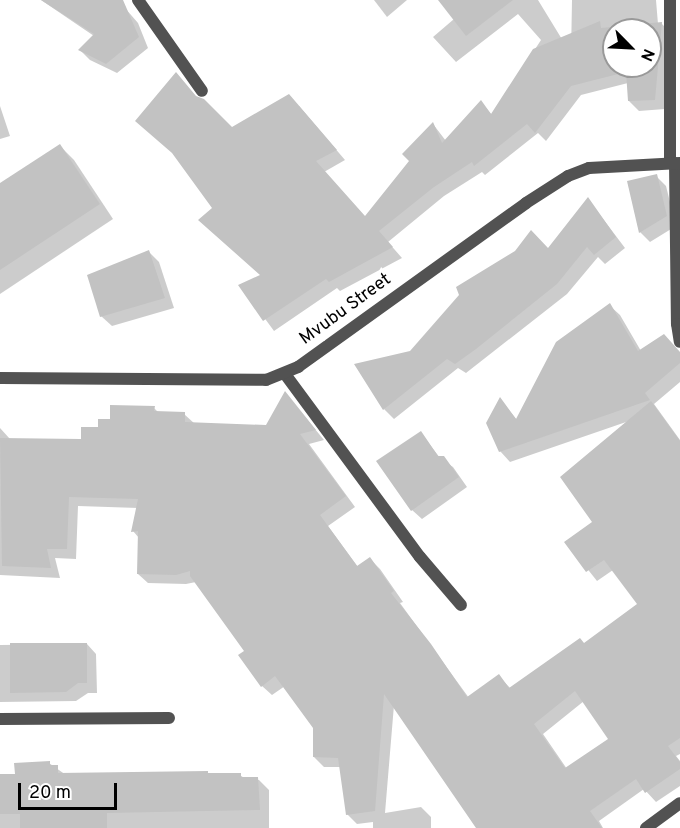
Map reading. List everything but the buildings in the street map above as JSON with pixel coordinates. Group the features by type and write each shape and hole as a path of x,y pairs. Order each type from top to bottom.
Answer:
{"street":[{"path":"138,0 202,91"},
{"path":"670,0 677,324 680,342"},
{"name":"Mvubu Street","path":"0,378 245,381 266,380 285,374 568,176 589,168 675,163"},
{"path":"285,374 426,565 461,605"},
{"path":"0,719 169,718"},
{"path":"646,828 680,804"}]}
